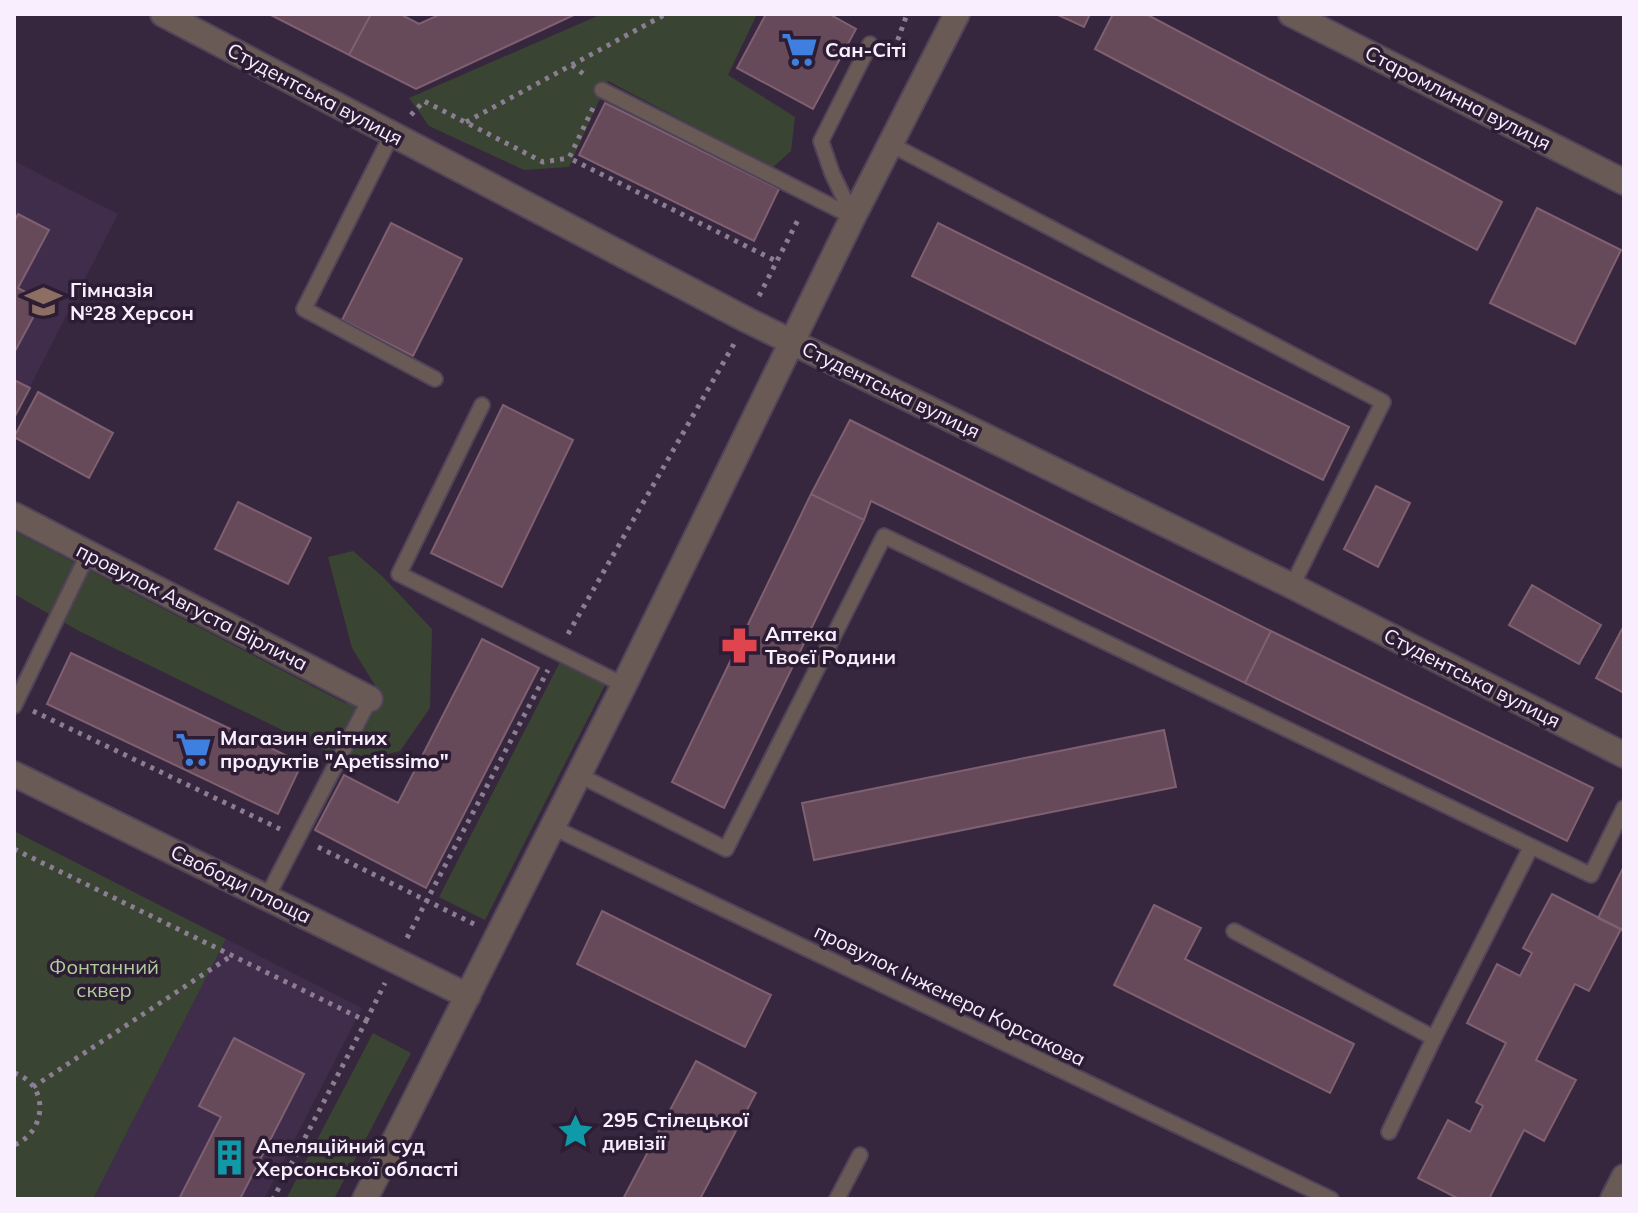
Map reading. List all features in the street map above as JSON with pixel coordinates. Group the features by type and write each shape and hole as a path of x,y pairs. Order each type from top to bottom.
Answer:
{"street":[{"name":"Студентська вулиця","path":"163,14 747,320 1292,586 1624,755"},
{"path":"365,1199 957,14"},
{"name":"Старомлинна вулиця","path":"1291,14 1624,182"},
{"name":"провулок Августа Вірлича","path":"14,515 370,699"},
{"name":"Свободи площа","path":"14,774 468,996"},
{"path":"1613,1199 1624,1177"}],"lane":[{"path":"853,217 821,141 870,44"},
{"path":"602,90 853,217"},
{"path":"392,134 304,309 435,379"},
{"path":"890,144 1383,402 1292,586"},
{"path":"482,405 399,574 624,685"},
{"path":"579,775 726,849 884,536 1591,875 1624,808"},
{"path":"15,704 88,554"},
{"path":"267,897 370,699"},
{"name":"провулок Інженера Корсакова","path":"552,827 1331,1199"},
{"path":"1389,1132 1531,847"},
{"path":"1234,931 1434,1038"},
{"path":"837,1199 860,1155"}],"path":[{"path":"466,122 666,14"},
{"path":"569,158 602,90"},
{"path":"392,134 424,101 543,162 569,158 776,261"},
{"path":"273,1199 425,900 558,652 747,320"},
{"path":"15,704 498,935"},
{"path":"14,849 366,1021"},
{"path":"33,1087 231,956"},
{"path":"14,1073 30,1081 41,1104 36,1128 14,1145"}],"shaded area":[{"name":"Гімназія №28 Херсон","path":"14,161 118,214 14,418"},
{"path":"226,939 362,1008 264,1199 93,1199"}],"green space":[{"path":"602,14 757,14 728,75 795,117 791,151 772,168 608,81 569,167 524,170 429,126 409,98"},
{"path":"14,531 345,703 381,695 352,648 328,557 353,551 382,576 432,629 430,708 400,751 354,762 315,746 79,631 14,594"},
{"path":"560,662 605,685 485,920 439,897"},
{"name":"Фонтанний сквер","path":"14,831 226,939 93,1199 14,1199"},
{"path":"373,1033 411,1053 334,1199 286,1199"}],"building":[{"path":"269,14 371,14 349,55"},
{"path":"371,14 400,14 419,24 441,14 576,14 416,89 349,55"},
{"path":"766,14 829,14 856,29 813,109 737,68"},
{"path":"1056,14 1090,14 1084,27"},
{"path":"1113,14 1146,14 1502,202 1477,250 1095,49"},
{"path":"605,103 779,189 754,241 579,155"},
{"path":"1537,208 1621,250 1575,344 1490,303"},
{"path":"18,214 49,230 18,288 42,301 14,353 14,222"},
{"path":"391,223 462,259 413,356 342,320"},
{"path":"938,223 1349,427 1323,480 912,276"},
{"path":"14,380 30,388 14,418"},
{"path":"38,392 113,433 89,478 14,437"},
{"path":"503,405 573,440 502,587 431,553"},
{"path":"850,420 1271,631 1245,683 871,501 864,520 811,494"},
{"path":"1376,486 1410,503 1378,567 1344,549"},
{"path":"811,494 864,520 724,808 672,782"},
{"path":"238,502 311,538 288,584 215,549"},
{"path":"1532,585 1601,625 1579,664 1509,625"},
{"path":"1624,630 1624,693 1596,678"},
{"path":"1271,631 1593,788 1567,841 1245,683"},
{"path":"482,639 539,668 426,888 315,830 344,775 398,803"},
{"path":"71,653 302,763 278,814 47,704"},
{"path":"1164,730 1176,787 814,860 802,803"},
{"path":"1624,866 1624,931 1598,918"},
{"path":"1552,894 1621,929 1589,991 1575,984 1536,1060 1576,1080 1544,1141 1524,1130 1489,1199 1459,1199 1418,1178 1448,1120 1470,1132 1483,1106 1476,1102 1506,1043 1467,1023 1497,964 1520,976 1532,953 1523,948"},
{"path":"1154,905 1201,928 1185,959 1354,1044 1330,1093 1114,985"},
{"path":"602,911 771,995 745,1047 577,964"},
{"name":"Апеляційний суд Херсонської області","path":"234,1038 304,1074 240,1199 179,1199 221,1117 199,1106"},
{"path":"696,1061 756,1093 700,1199 623,1199"}],"place":[{"name":"Сан-Сіті","path":"799,50"},
{"name":"Гімназія №28 Херсон","path":"44,301"},
{"name":"Аптека Твоєї Родини","path":"739,645"},
{"name":"Магазин елітних продуктів \"Apetissimo\"","path":"194,750"},
{"name":"295 Стілецької дивізії","path":"576,1132"},
{"name":"Апеляційний суд Херсонської області","path":"230,1158"}]}
